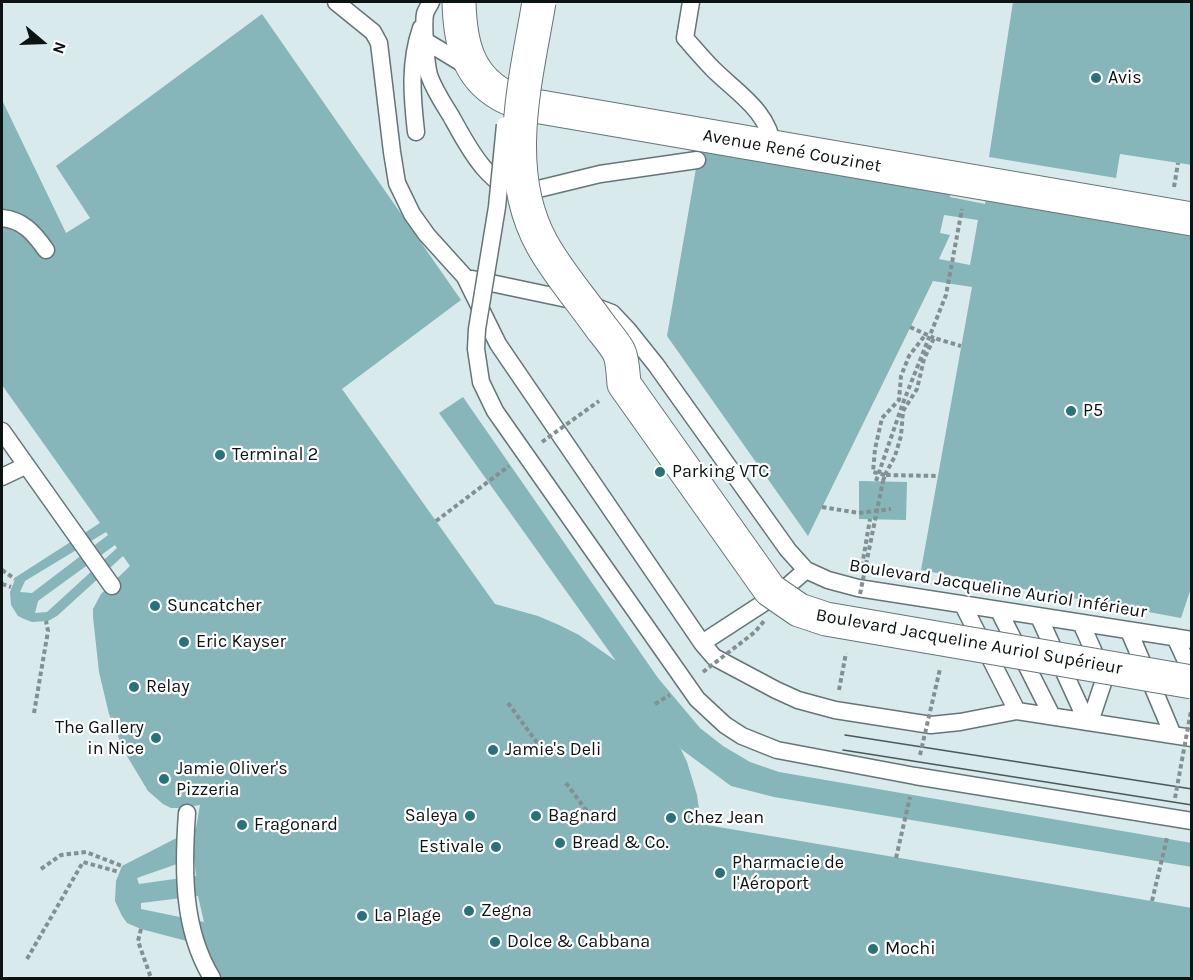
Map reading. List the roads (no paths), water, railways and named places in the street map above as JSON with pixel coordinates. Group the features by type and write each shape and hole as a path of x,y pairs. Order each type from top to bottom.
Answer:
{"main road":[{"name":"Avenue René Couzinet","path":"459,2 461,37 473,70 503,96 529,105 967,181 1182,208"},
{"name":"Boulevard Jacqueline Auriol Supérieur","path":"539,2 524,90 519,153 525,199 532,223 542,244 619,353 624,384 763,581 781,600 812,615 854,624 1191,682"}],"lane":[{"path":"336,2 373,32 379,43 397,183 412,214 427,235 465,277 498,344 702,644 714,657 776,690 835,710 931,725 1017,711 1191,738"},
{"path":"526,2 505,124 497,207 477,329 478,368 487,396 525,454 697,699 725,725 759,744 794,754 1191,821"},
{"path":"691,2 684,38 712,69 753,105 772,133 773,148"},
{"path":"428,9 427,60 434,87 472,153 495,178 515,191 526,192 600,174 697,160"},
{"path":"416,132 411,75 413,55 428,9"},
{"path":"427,42 473,70"},
{"path":"2,218 16,220 27,227 46,250"},
{"name":"Boulevard Jacqueline Auriol inférieur","path":"465,277 586,303 612,313 656,365 788,550 806,570 828,580 858,588 1183,639"},
{"path":"2,431 112,586"},
{"path":"2,477 25,466"},
{"path":"702,644 782,591 806,570"},
{"path":"963,605 1017,711"},
{"path":"999,611 1052,716"},
{"path":"1039,617 1088,722"},
{"path":"1081,623 1105,677 1088,722"},
{"path":"1129,630 1173,735"},
{"path":"1183,639 1191,674"},
{"path":"188,813 184,858 187,901 198,947 212,978"}],"tram line":[{"path":"845,735 1192,789"},
{"path":"843,750 1192,805"}],"place":[{"name":"Avis","path":"1096,78"},
{"name":"P5","path":"1071,411"},
{"name":"Terminal 2","path":"220,455"},
{"name":"Parking VTC","path":"660,472"},
{"name":"Suncatcher","path":"155,606"},
{"name":"Eric Kayser","path":"184,642"},
{"name":"Relay","path":"134,687"},
{"name":"The Gallery in Nice","path":"156,738"},
{"name":"Jamie's Deli","path":"493,750"},
{"name":"Jamie Oliver's Pizzeria","path":"164,779"},
{"name":"Saleya","path":"470,816"},
{"name":"Bagnard","path":"536,816"},
{"name":"Chez Jean","path":"671,818"},
{"name":"Fragonard","path":"242,825"},
{"name":"Bread & Co.","path":"560,843"},
{"name":"Estivale","path":"496,847"},
{"name":"Pharmacie de l'Aéroport","path":"720,873"},
{"name":"Zegna","path":"469,911"},
{"name":"La Plage","path":"362,916"},
{"name":"Dolce & Cabbana","path":"495,942"},
{"name":"Mochi","path":"873,949"}]}
